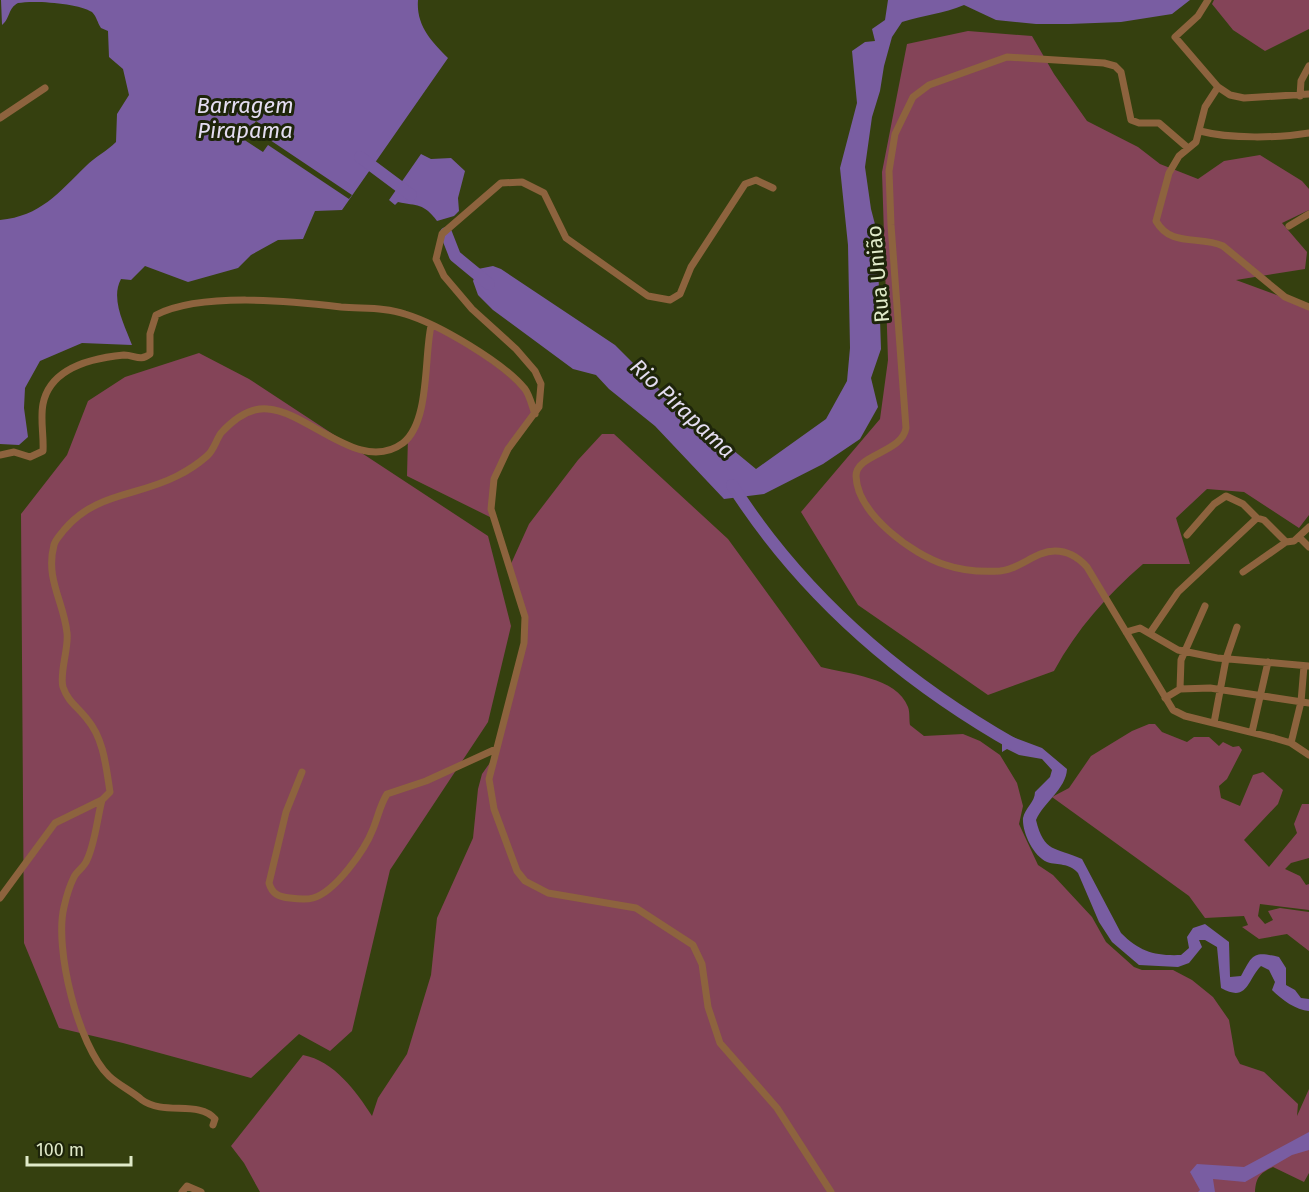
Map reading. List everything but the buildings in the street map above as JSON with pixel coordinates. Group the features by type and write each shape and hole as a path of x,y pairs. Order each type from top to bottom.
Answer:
{"street":[{"path":"1208,0 1197,16 1176,34 1178,44 1218,87 1236,97 1309,94"},
{"name":"Rua União","path":"1126,632 1080,559 1055,551 1041,554 1017,567 1002,571 946,566 930,559 882,524 873,514 860,489 856,473 859,467 902,439 906,428 890,214 889,171 892,145 910,103 922,88 991,61 1024,57 1115,66 1121,72 1129,117 1135,122 1159,123 1188,148"},
{"path":"1300,96 1300,81 1309,66"},
{"path":"1218,87 1208,102 1196,142 1188,148 1169,173 1156,217 1159,225 1173,237 1216,242 1285,297 1309,307"},
{"path":"0,118 45,88"},
{"path":"1200,131 1218,135 1278,136 1309,133"},
{"path":"773,188 756,180 745,184 691,267 680,294 676,298 665,301 648,296 566,237 544,193 522,182 501,183 447,228 437,247 438,266 460,296 516,349 535,371 542,389 541,402 508,449 491,490 491,509 518,592 525,631 490,768 490,793 517,870 525,881 548,893 636,908 693,945 702,964 708,1007 720,1043 777,1108 831,1192"},
{"path":"1289,226 1309,214"},
{"path":"0,455 14,452 30,457 43,451 42,407 45,396 57,379 69,369 89,362 124,356 145,358 150,354 150,334 156,315 172,308 215,301 315,302 404,313 476,350 502,368 526,390 534,414"},
{"path":"0,898 55,823 102,800 110,792 101,741 88,719 69,701 62,684 68,635 52,575 54,543 69,525 96,503 177,476 209,455 221,434 245,412 268,409 276,411 293,417 347,445 374,452 405,441 413,429 422,404 426,347 431,326"},
{"path":"1187,535 1226,496 1243,504 1257,518 1264,520 1286,542"},
{"path":"1150,633 1178,592 1257,518"},
{"path":"1244,572 1286,542 1299,537 1309,527"},
{"path":"1299,537 1309,548"},
{"path":"1180,689 1179,670 1184,651 1205,606"},
{"path":"1214,723 1226,659 1237,627"},
{"path":"1291,743 1305,703 1306,666 1226,659 1166,645 1150,633 1136,628 1126,632 1165,698 1178,713 1291,743 1309,755"},
{"path":"1252,732 1268,662"},
{"path":"1165,698 1180,689 1222,688 1305,703"},
{"path":"302,772 286,812 269,883 271,889 281,897 309,899 315,898 343,875 360,853 373,830 387,794 426,781 496,749"},
{"path":"102,800 86,862 74,877 64,906 60,932 64,963 83,1030 93,1056 110,1077 145,1102 163,1109 183,1108 208,1113 215,1119 213,1125"},
{"path":"182,1192 187,1186 201,1192"}],"shaded area":[{"path":"1214,0 1309,0 1309,29 1265,51 1233,30 1212,4"},
{"path":"968,31 1032,36 1054,74 1087,121 1138,147 1160,164 1198,179 1224,161 1260,155 1302,181 1309,189 1309,210 1282,223 1307,252 1305,269 1236,280 1309,307 1309,515 1299,528 1244,492 1207,489 1176,518 1190,564 1143,564 1094,613 1054,671 988,695 858,605 801,512 880,419 888,360 882,172 907,44"},
{"path":"432,327 462,343 490,362 527,394 538,407 493,479 494,519 407,476 408,436 423,405"},
{"path":"199,353 249,379 488,536 511,626 488,722 390,870 352,1031 330,1051 299,1034 251,1078 59,1028 24,943 21,514 67,455 88,401 125,377"},
{"path":"602,434 614,434 728,539 821,667 870,678 893,689 908,707 910,725 924,736 963,734 980,741 1000,755 1017,783 1023,806 1019,824 1038,865 1053,875 1092,917 1106,942 1134,967 1142,970 1173,970 1192,980 1213,997 1229,1020 1235,1055 1240,1064 1264,1072 1298,1104 1297,1116 1309,1089 1309,1173 1304,1182 1273,1167 1260,1176 1255,1192 260,1192 244,1163 231,1146 303,1055 314,1058 334,1070 351,1087 372,1116 378,1098 407,1054 431,975 437,918 473,838 478,789 482,774 494,757 525,631 510,566 529,524 578,460"},
{"path":"1155,724 1162,732 1187,742 1194,737 1209,737 1219,746 1223,742 1233,747 1239,746 1242,750 1227,779 1219,786 1221,798 1240,806 1253,775 1263,772 1283,790 1278,804 1244,840 1269,867 1297,833 1294,824 1302,804 1309,804 1309,858 1291,863 1285,869 1300,876 1306,885 1309,884 1309,910 1260,904 1258,916 1265,924 1273,920 1268,911 1280,908 1309,912 1309,951 1287,934 1259,939 1242,927 1248,925 1244,916 1205,918 1189,896 1052,797 1069,788 1091,756 1132,731"}],"water":[{"name":"Barragem Pirapama","path":"1,0 418,0 422,25 448,58 342,210 315,211 303,239 278,240 251,255 238,268 188,282 145,266 131,280 121,279 117,295 118,304 132,345 82,343 40,361 25,388 24,408 28,437 19,445 0,444 0,220 27,214 48,202 116,142 117,114 129,95 123,69 109,57 108,31 101,28 92,12 77,6 56,3 18,3 12,8 2,25"},
{"path":"888,0 1190,0 1172,14 1121,22 1036,24 996,20 964,5 902,22 892,37 884,66 880,91 872,117 865,167 877,232 881,349 871,378 878,407 860,439 823,464 764,494 724,499 655,426 609,389 596,375 573,369 493,310 478,295 473,281 478,269 493,266 501,269 615,345 659,389 756,469 826,419 847,381 850,348 848,245 840,168 857,103 852,51 865,42 875,41 872,29 885,20"},
{"path":"421,154 431,159 451,158 465,171 458,198 459,211 454,216 437,221 420,206 398,202 395,205 389,200"},
{"path":"1005,734 1042,748 1067,769 1063,783 1036,820 1039,831 1047,844 1082,859 1121,933 1148,952 1181,955 1189,948 1187,937 1193,928 1205,924 1229,942 1230,977 1241,976 1255,956 1264,954 1279,957 1286,968 1286,985 1295,990 1301,998 1309,999 1309,1011 1294,1007 1276,994 1272,990 1275,982 1269,970 1261,966 1242,991 1230,992 1221,988 1217,947 1205,940 1199,940 1202,947 1189,963 1178,967 1139,965 1112,942 1099,922 1078,873 1067,866 1042,859 1029,843 1024,830 1024,814 1035,792 1050,777 1052,770 1042,759 1019,755 1007,749 1002,752"},
{"path":"1309,1132 1309,1150 1292,1155 1245,1182 1213,1179 1215,1192 1198,1192 1200,1190 1190,1172 1197,1164 1244,1167"}],"pier":[{"path":"256,121 274,133 270,140 352,195 349,199 268,145 263,152 243,139"}],"waterway":[{"name":"Rio Pirapama","path":"360,157 411,195"},
{"name":"Rio Pirapama","path":"446,233 455,256 489,284"},
{"path":"732,485 790,563 858,633 934,693 1017,746"}]}
